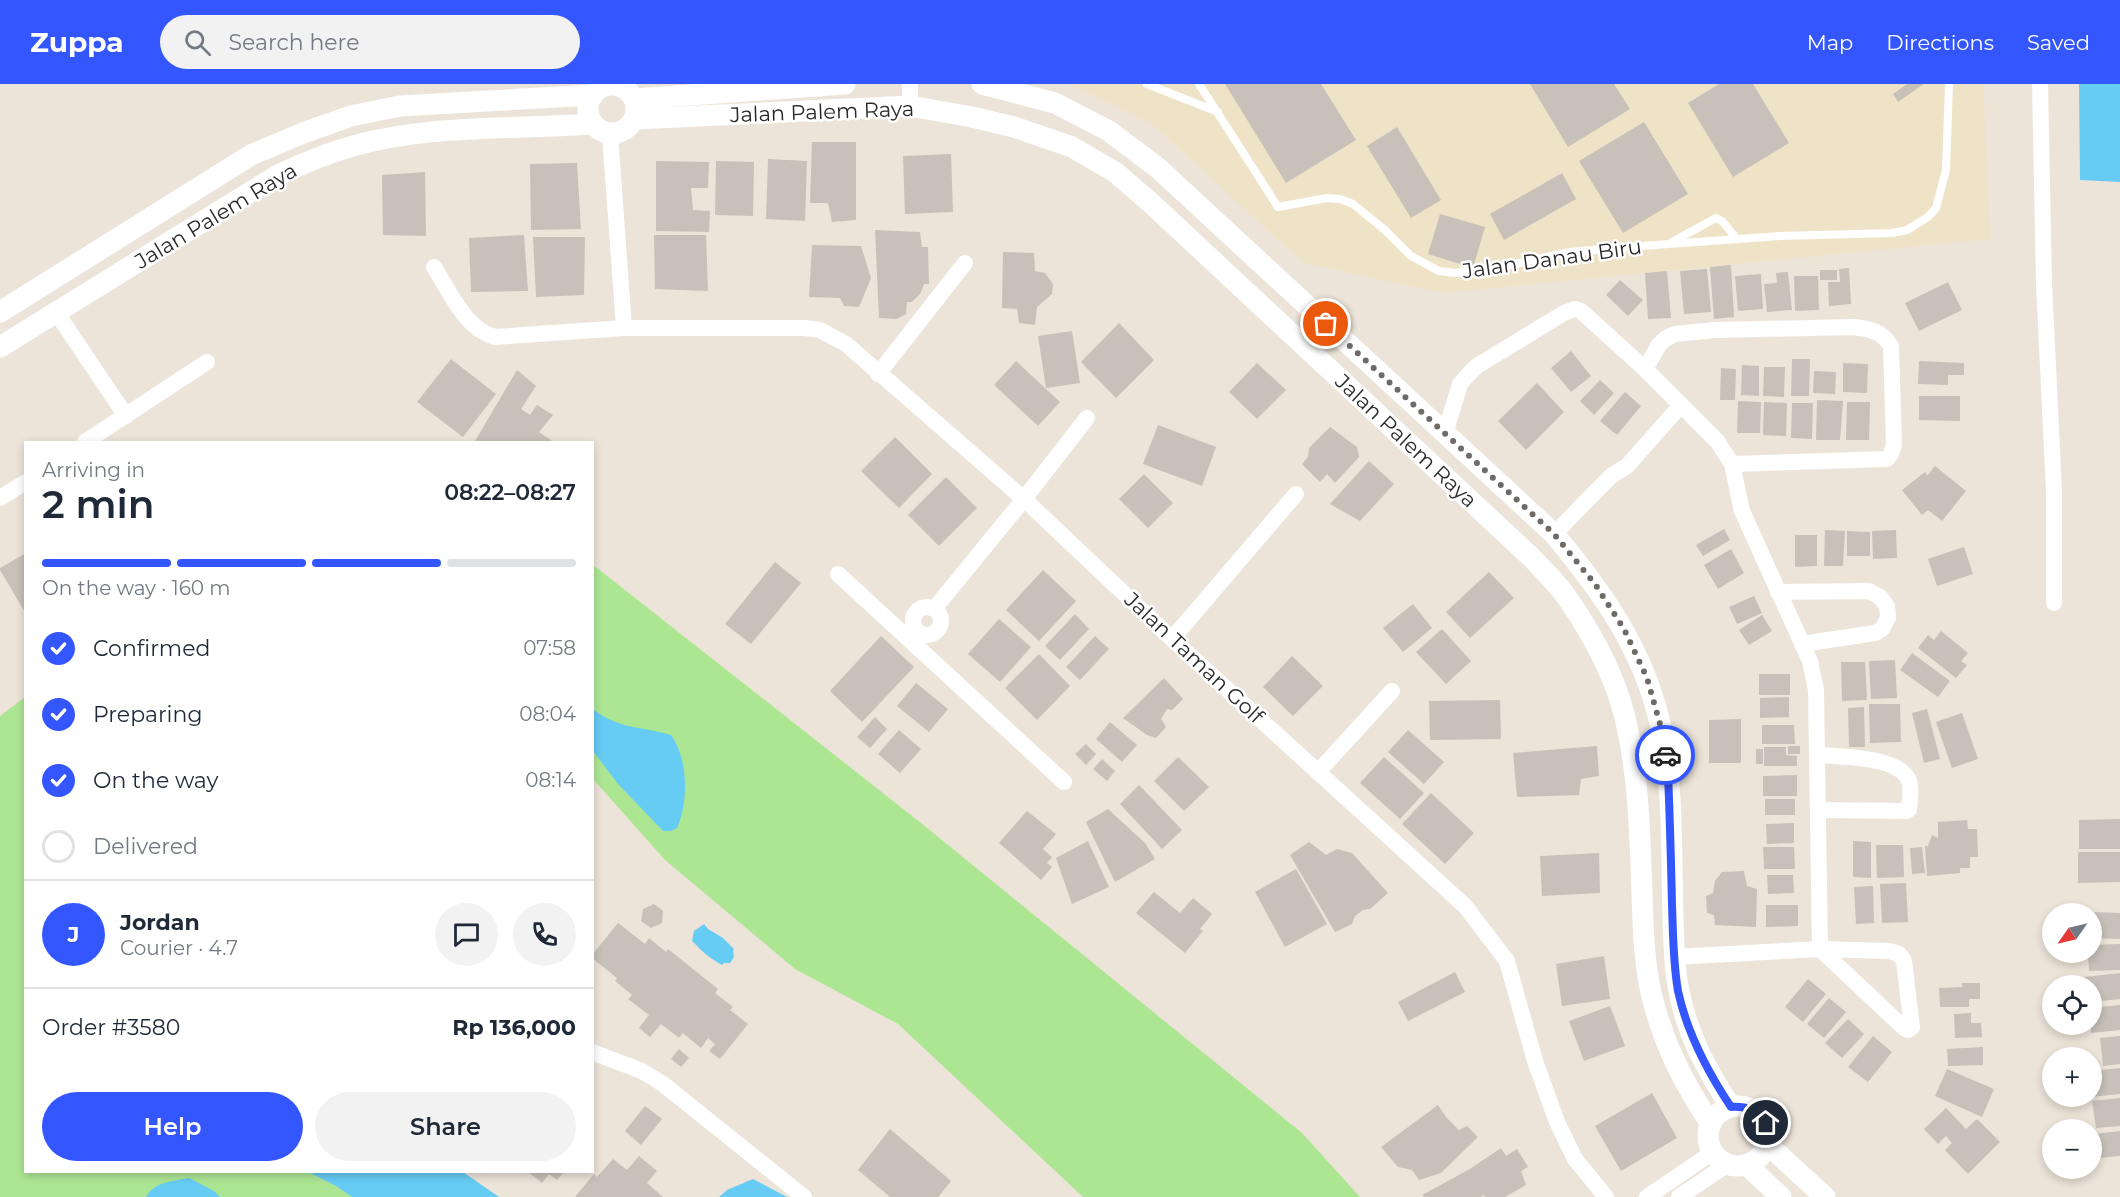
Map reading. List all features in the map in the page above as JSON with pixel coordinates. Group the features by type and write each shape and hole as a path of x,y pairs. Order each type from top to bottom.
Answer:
{"street":[{"name":"Jalan Palem Raya","path":"631,98 845,84"},
{"path":"909,84 910,106"},
{"name":"Jalan Palem Raya","path":"982,84 1055,103 1109,131 1158,168 1557,538 1595,584 1624,629 1647,678 1660,724 1668,775 1674,957 1680,998 1697,1048 1713,1080 1731,1107"},
{"path":"2040,84 2044,284 2054,491 2054,603"},
{"path":"602,129 620,132 629,128 631,98 618,86 608,85 597,89 589,105 589,115 602,129 624,328"},
{"name":"Jalan Palem Raya","path":"0,312 251,155 303,133 351,116 400,106 597,89"},
{"name":"Jalan Palem Raya","path":"631,98 910,106 1014,127 1072,147 1115,172 1524,550 1567,597 1594,641 1616,688 1628,729 1638,796 1644,938 1652,996 1672,1058 1686,1087 1711,1124"},
{"name":"Jalan Palem Raya","path":"0,347 278,175 313,159 372,141 442,131 602,129"},
{"path":"878,374 965,264"},
{"name":"Jalan Taman Golf","path":"434,267 466,317 476,329 486,334 505,337 624,328 805,328 820,330 846,344 1024,499 1172,639 1464,906 1507,961 1535,1061 1557,1122 1575,1159 1606,1197"},
{"path":"1445,434 1460,384 1472,371 1568,311 1575,309 1581,311 1645,369 1718,441 1732,464 1742,511 1810,660 1816,690 1820,949 1904,1028 1908,1030 1912,1027 1904,961 1899,954 1889,951 1820,949 1674,957"},
{"path":"56,312 126,416"},
{"path":"1645,369 1659,345 1674,334 1715,330 1854,327 1871,329 1880,333 1889,342 1891,346 1894,444 1887,459 1732,464"},
{"path":"87,441 207,362"},
{"path":"1557,538 1611,476 1627,466 1681,405"},
{"path":"914,636 914,615 922,608 934,609 1087,418"},
{"path":"0,498 24,483"},
{"path":"1172,639 1296,494"},
{"path":"838,574 914,636 1064,782"},
{"path":"1778,592 1869,591 1880,597 1887,606 1889,612 1886,625 1875,633 1802,644"},
{"path":"1318,772 1392,691"},
{"path":"1818,756 1882,762 1903,773 1910,783 1909,809 1907,810 1818,810"},
{"path":"594,1053 642,1071 663,1084 804,1197"},
{"path":"1647,1197 1730,1160 1756,1160 1763,1153 1767,1144 1766,1123 1760,1115 1742,1106 1723,1110 1711,1124 1710,1143 1730,1160 1781,1197"},
{"path":"1767,1144 1825,1197"},
{"path":"1679,1197 1730,1160"}],"lane":[{"path":"1147,84 1218,112"},
{"name":"Jalan Danau Biru","path":"1199,84 1278,207 1327,198 1340,199 1353,204 1385,230 1411,256 1439,271 1467,272 1569,252 1737,239 1892,233 1907,230 1928,217 1936,208 1946,170 1949,84"},
{"path":"1670,244 1716,218 1722,220 1737,239"}],"shaded area":[{"path":"1070,84 1983,84 1991,239 1442,293 1303,263 1153,125"}],"green space":[{"path":"594,566 921,823 1302,1133 1360,1197 1083,1197 898,1024 795,969 665,860 594,780"},
{"path":"24,698 24,1173 310,1173 352,1197 0,1197 0,716"}],"water":[{"path":"2079,84 2120,84 2120,182 2080,180"},
{"path":"594,710 612,721 671,735 681,756 685,780 684,806 677,828 663,831 618,784 594,752"},
{"path":"704,924 734,949 734,957 730,963 722,965 692,941 694,931"},
{"path":"310,1173 464,1173 499,1197 352,1197"},
{"path":"189,1178 214,1191 220,1197 146,1197 159,1185"},
{"path":"753,1179 787,1197 719,1197 727,1190"}],"building":[{"path":"1225,84 1321,84 1356,140 1286,183"},
{"path":"1530,84 1614,84 1630,109 1568,147"},
{"path":"1719,84 1753,84 1789,143 1733,177 1688,103"},
{"path":"1907,84 1924,84 1898,102 1893,94"},
{"path":"1644,122 1688,194 1623,233 1579,161"},
{"path":"1397,127 1441,200 1411,218 1367,146"},
{"path":"812,142 856,142 856,220 832,222 828,203 810,203"},
{"path":"951,154 953,212 905,214 903,156"},
{"path":"768,159 807,161 805,221 766,219"},
{"path":"656,161 709,162 708,188 691,188 693,210 710,211 709,232 656,231"},
{"path":"716,161 754,162 753,216 715,215"},
{"path":"577,163 581,229 531,230 530,164"},
{"path":"425,172 426,236 383,235 382,175"},
{"path":"1562,173 1576,199 1504,240 1490,214"},
{"path":"1440,214 1485,227 1473,268 1428,254"},
{"path":"875,230 920,232 922,247 928,247 929,284 924,284 920,294 912,302 907,302 906,314 897,319 879,318"},
{"path":"524,235 528,291 471,292 469,238"},
{"path":"654,235 706,235 708,291 655,289"},
{"path":"533,237 585,237 584,295 536,297"},
{"path":"812,245 861,246 871,278 859,307 844,306 840,298 809,297"},
{"path":"1003,252 1034,253 1035,271 1045,273 1053,284 1052,294 1037,307 1035,325 1019,323 1017,309 1002,308"},
{"path":"1731,265 1734,317 1714,319 1710,267"},
{"path":"1849,268 1851,304 1829,306 1828,282 1840,282 1839,269"},
{"path":"1707,269 1711,312 1684,314 1680,271"},
{"path":"1820,270 1837,270 1837,280 1820,280"},
{"path":"1667,271 1671,318 1648,319 1645,273"},
{"path":"1788,272 1792,310 1767,312 1764,284 1777,283 1776,273"},
{"path":"1761,274 1763,309 1738,311 1735,276"},
{"path":"1794,276 1818,276 1819,310 1795,311"},
{"path":"1620,280 1643,300 1628,316 1606,295"},
{"path":"1948,282 1962,310 1919,331 1905,303"},
{"path":"1119,323 1154,360 1116,398 1081,362"},
{"path":"1072,331 1080,383 1046,388 1038,336"},
{"path":"1571,351 1591,376 1571,392 1551,368"},
{"path":"451,359 496,394 463,437 417,402"},
{"path":"1792,359 1810,359 1809,396 1791,396"},
{"path":"1016,361 1060,402 1038,426 994,385"},
{"path":"1919,361 1964,363 1964,375 1948,375 1948,385 1918,384"},
{"path":"1257,363 1286,390 1257,419 1229,392"},
{"path":"1843,363 1868,364 1867,393 1843,392"},
{"path":"1742,365 1759,366 1759,396 1741,395"},
{"path":"1764,367 1785,367 1784,397 1763,396"},
{"path":"1721,368 1736,369 1735,400 1720,400"},
{"path":"517,370 536,386 521,409 530,415 537,405 553,415 539,432 550,441 475,441"},
{"path":"1814,371 1836,372 1835,394 1813,393"},
{"path":"1600,380 1614,393 1594,415 1580,401"},
{"path":"1537,383 1564,412 1526,450 1498,421"},
{"path":"1625,392 1641,406 1617,435 1600,421"},
{"path":"1919,396 1960,396 1960,421 1919,420"},
{"path":"1817,400 1843,401 1840,440 1816,440"},
{"path":"1738,401 1761,402 1760,433 1737,433"},
{"path":"1764,402 1787,403 1786,436 1763,435"},
{"path":"1847,402 1870,402 1869,440 1846,440"},
{"path":"1792,403 1813,403 1812,439 1791,438"},
{"path":"1158,425 1216,447 1202,486 1143,464"},
{"path":"1330,427 1357,447 1359,457 1335,483 1327,474 1320,482 1302,464 1308,457 1309,448"},
{"path":"895,437 932,474 899,508 861,471"},
{"path":"1369,461 1394,484 1360,521 1330,504"},
{"path":"1935,466 1966,491 1942,521 1928,510 1922,515 1902,490 1925,472 1927,476"},
{"path":"1144,474 1173,503 1148,528 1119,499"},
{"path":"946,477 977,508 939,546 908,515"},
{"path":"1724,529 1730,540 1703,556 1696,545"},
{"path":"1825,530 1845,531 1843,566 1824,566"},
{"path":"1896,530 1897,558 1873,559 1872,531"},
{"path":"1847,531 1870,532 1870,556 1847,556"},
{"path":"1795,535 1817,535 1817,566 1795,567"},
{"path":"1964,547 1973,574 1937,586 1928,559"},
{"path":"1731,549 1744,573 1718,589 1704,565"},
{"path":"24,554 24,611 0,570"},
{"path":"775,562 801,583 751,644 725,624"},
{"path":"1043,570 1076,601 1039,641 1006,610"},
{"path":"1489,572 1514,598 1470,638 1446,612"},
{"path":"1754,596 1762,613 1737,624 1729,607"},
{"path":"1413,604 1432,628 1403,652 1383,628"},
{"path":"1075,614 1089,629 1060,660 1045,646"},
{"path":"1762,615 1772,631 1749,645 1739,630"},
{"path":"999,619 1031,647 1000,682 968,654"},
{"path":"1442,629 1471,661 1446,684 1416,652"},
{"path":"1941,631 1968,653 1961,661 1967,665 1956,678 1918,648 1928,635 1934,640"},
{"path":"881,636 914,667 862,722 830,691"},
{"path":"1095,636 1109,649 1080,680 1066,667"},
{"path":"1912,653 1950,681 1938,697 1900,670"},
{"path":"1039,654 1070,686 1037,720 1005,688"},
{"path":"1292,656 1323,686 1293,716 1263,687"},
{"path":"1895,660 1897,698 1871,699 1869,661"},
{"path":"1841,662 1865,662 1867,700 1842,701"},
{"path":"1759,674 1790,674 1790,695 1759,695"},
{"path":"1164,678 1183,699 1172,710 1167,709 1161,719 1166,727 1156,738 1147,735 1123,718"},
{"path":"916,683 948,709 929,732 897,706"},
{"path":"1789,697 1789,717 1760,718 1760,698"},
{"path":"1500,700 1501,739 1430,740 1429,701"},
{"path":"1869,704 1900,704 1901,742 1870,743"},
{"path":"1864,707 1865,747 1849,747 1848,708"},
{"path":"1927,709 1940,759 1924,763 1912,713"},
{"path":"1962,713 1978,759 1952,768 1936,722"},
{"path":"875,717 887,729 870,748 857,737"},
{"path":"1741,719 1741,763 1709,763 1709,720"},
{"path":"1110,722 1137,745 1122,762 1096,739"},
{"path":"1762,725 1794,725 1795,744 1762,744"},
{"path":"899,730 921,749 900,773 878,754"},
{"path":"1408,730 1444,762 1424,784 1388,752"},
{"path":"1086,744 1096,754 1086,765 1075,754"},
{"path":"1597,746 1599,776 1581,779 1579,795 1517,797 1513,753"},
{"path":"1788,746 1800,746 1800,754 1788,754"},
{"path":"1764,747 1786,747 1786,755 1797,756 1797,766 1764,766"},
{"path":"1756,749 1763,749 1763,764 1756,764"},
{"path":"1178,757 1209,787 1184,811 1154,781"},
{"path":"1384,757 1424,793 1400,819 1360,783"},
{"path":"1102,759 1115,771 1107,781 1093,769"},
{"path":"1797,775 1797,796 1763,796 1763,776"},
{"path":"1139,785 1182,830 1162,849 1120,804"},
{"path":"1431,793 1474,833 1445,864 1402,824"},
{"path":"1765,799 1795,799 1795,815 1765,815"},
{"path":"1108,809 1145,843 1155,859 1115,882 1086,822"},
{"path":"1027,811 1056,834 1043,849 1052,857 1047,863 1052,867 1041,880 999,843"},
{"path":"2120,819 2120,849 2079,849 2079,820"},
{"path":"1967,820 1968,829 1977,829 1978,857 1970,857 1970,868 1960,868 1960,873 1927,876 1925,846 1928,846 1932,835 1938,838 1938,822"},
{"path":"1794,823 1794,843 1767,844 1766,824"},
{"path":"1088,841 1109,887 1072,904 1056,858"},
{"path":"1853,841 1871,842 1871,878 1853,877"},
{"path":"1309,842 1326,855 1337,849 1352,853 1388,893 1370,909 1363,910 1355,916 1352,924 1335,932 1290,855"},
{"path":"1876,845 1903,845 1904,877 1877,878"},
{"path":"1763,847 1794,847 1795,869 1764,869"},
{"path":"1922,847 1925,873 1912,874 1910,848"},
{"path":"2078,852 2120,852 2120,882 2078,883"},
{"path":"1599,853 1600,893 1542,896 1540,856"},
{"path":"1296,869 1327,924 1285,947 1255,892"},
{"path":"1744,871 1747,886 1757,889 1756,927 1715,925 1714,915 1707,913 1706,896 1713,893 1715,881 1722,872"},
{"path":"1767,875 1793,875 1794,893 1768,894"},
{"path":"1906,883 1908,922 1882,923 1880,884"},
{"path":"1873,886 1874,923 1856,924 1854,887"},
{"path":"1154,892 1180,913 1193,898 1212,914 1200,929 1203,931 1185,953 1136,913"},
{"path":"654,904 663,911 662,923 651,928 641,921 643,909"},
{"path":"1766,905 1798,905 1798,926 1766,927"},
{"path":"2102,912 2120,913 2120,939 2102,938"},
{"path":"618,923 645,944 649,938 666,952 668,949 718,989 715,993 733,1007 730,1010 748,1024 720,1059 709,1051 715,1044 708,1038 701,1048 683,1033 679,1038 661,1024 650,1037 639,1028 649,1015 628,999 632,995 615,981 617,978 594,960 594,953"},
{"path":"2120,944 2120,970 2089,971 2089,963 2102,963 2102,945"},
{"path":"1604,956 1610,999 1562,1006 1556,964"},
{"path":"1455,972 1465,992 1408,1021 1398,1002"},
{"path":"2120,973 2120,999 2102,1001 2102,975"},
{"path":"1808,979 1826,994 1803,1022 1785,1007"},
{"path":"1962,983 1980,983 1980,999 1969,999 1969,1007 1940,1007 1939,988 1962,987"},
{"path":"1829,998 1846,1012 1824,1038 1807,1024"},
{"path":"2120,1005 2120,1030 2102,1032 2102,1007"},
{"path":"1610,1006 1625,1046 1584,1061 1569,1021"},
{"path":"1971,1013 1971,1023 1981,1023 1982,1037 1955,1038 1954,1014"},
{"path":"1848,1019 1864,1034 1842,1058 1825,1043"},
{"path":"1873,1036 1892,1052 1868,1082 1848,1067"},
{"path":"2120,1036 2120,1064 2103,1066 2100,1038"},
{"path":"1983,1047 1983,1065 1948,1066 1947,1049"},
{"path":"679,1049 689,1058 681,1067 671,1059"},
{"path":"2120,1068 2120,1094 2102,1096 2102,1070"},
{"path":"1947,1069 1994,1089 1982,1117 1935,1096"},
{"path":"1652,1093 1677,1138 1621,1171 1595,1126"},
{"path":"2120,1098 2120,1126 2102,1128 2102,1119 2095,1119 2093,1107 2102,1107 2102,1100"},
{"path":"1438,1105 1459,1130 1467,1126 1478,1137 1441,1173 1419,1180 1412,1170 1398,1167 1381,1147"},
{"path":"645,1106 662,1119 641,1145 625,1131"},
{"path":"1946,1108 1966,1129 1977,1119 2000,1142 1968,1174 1945,1150 1952,1143 1946,1136 1938,1144 1924,1129"},
{"path":"890,1129 951,1181 938,1197 890,1197 858,1170"},
{"path":"2120,1131 2120,1156 2102,1158 2102,1133"},
{"path":"1501,1148 1506,1156 1517,1149 1528,1167 1521,1171 1526,1185 1505,1197 1485,1197 1483,1195 1481,1197 1424,1197 1422,1195 1470,1169"},
{"path":"639,1156 657,1171 647,1183 663,1197 575,1197 594,1174 597,1177 613,1159 627,1170"},
{"path":"529,1173 563,1173 557,1180 549,1174 542,1183"}],"way so far":[{"path":"1326,324 1554,534 1595,584 1624,629 1647,678 1660,724 1665,755"}],"route":[{"path":"1665,755 1668,775 1674,957 1684,1014 1713,1080 1731,1107 1742,1106 1751,1109 1766,1123"}]}
